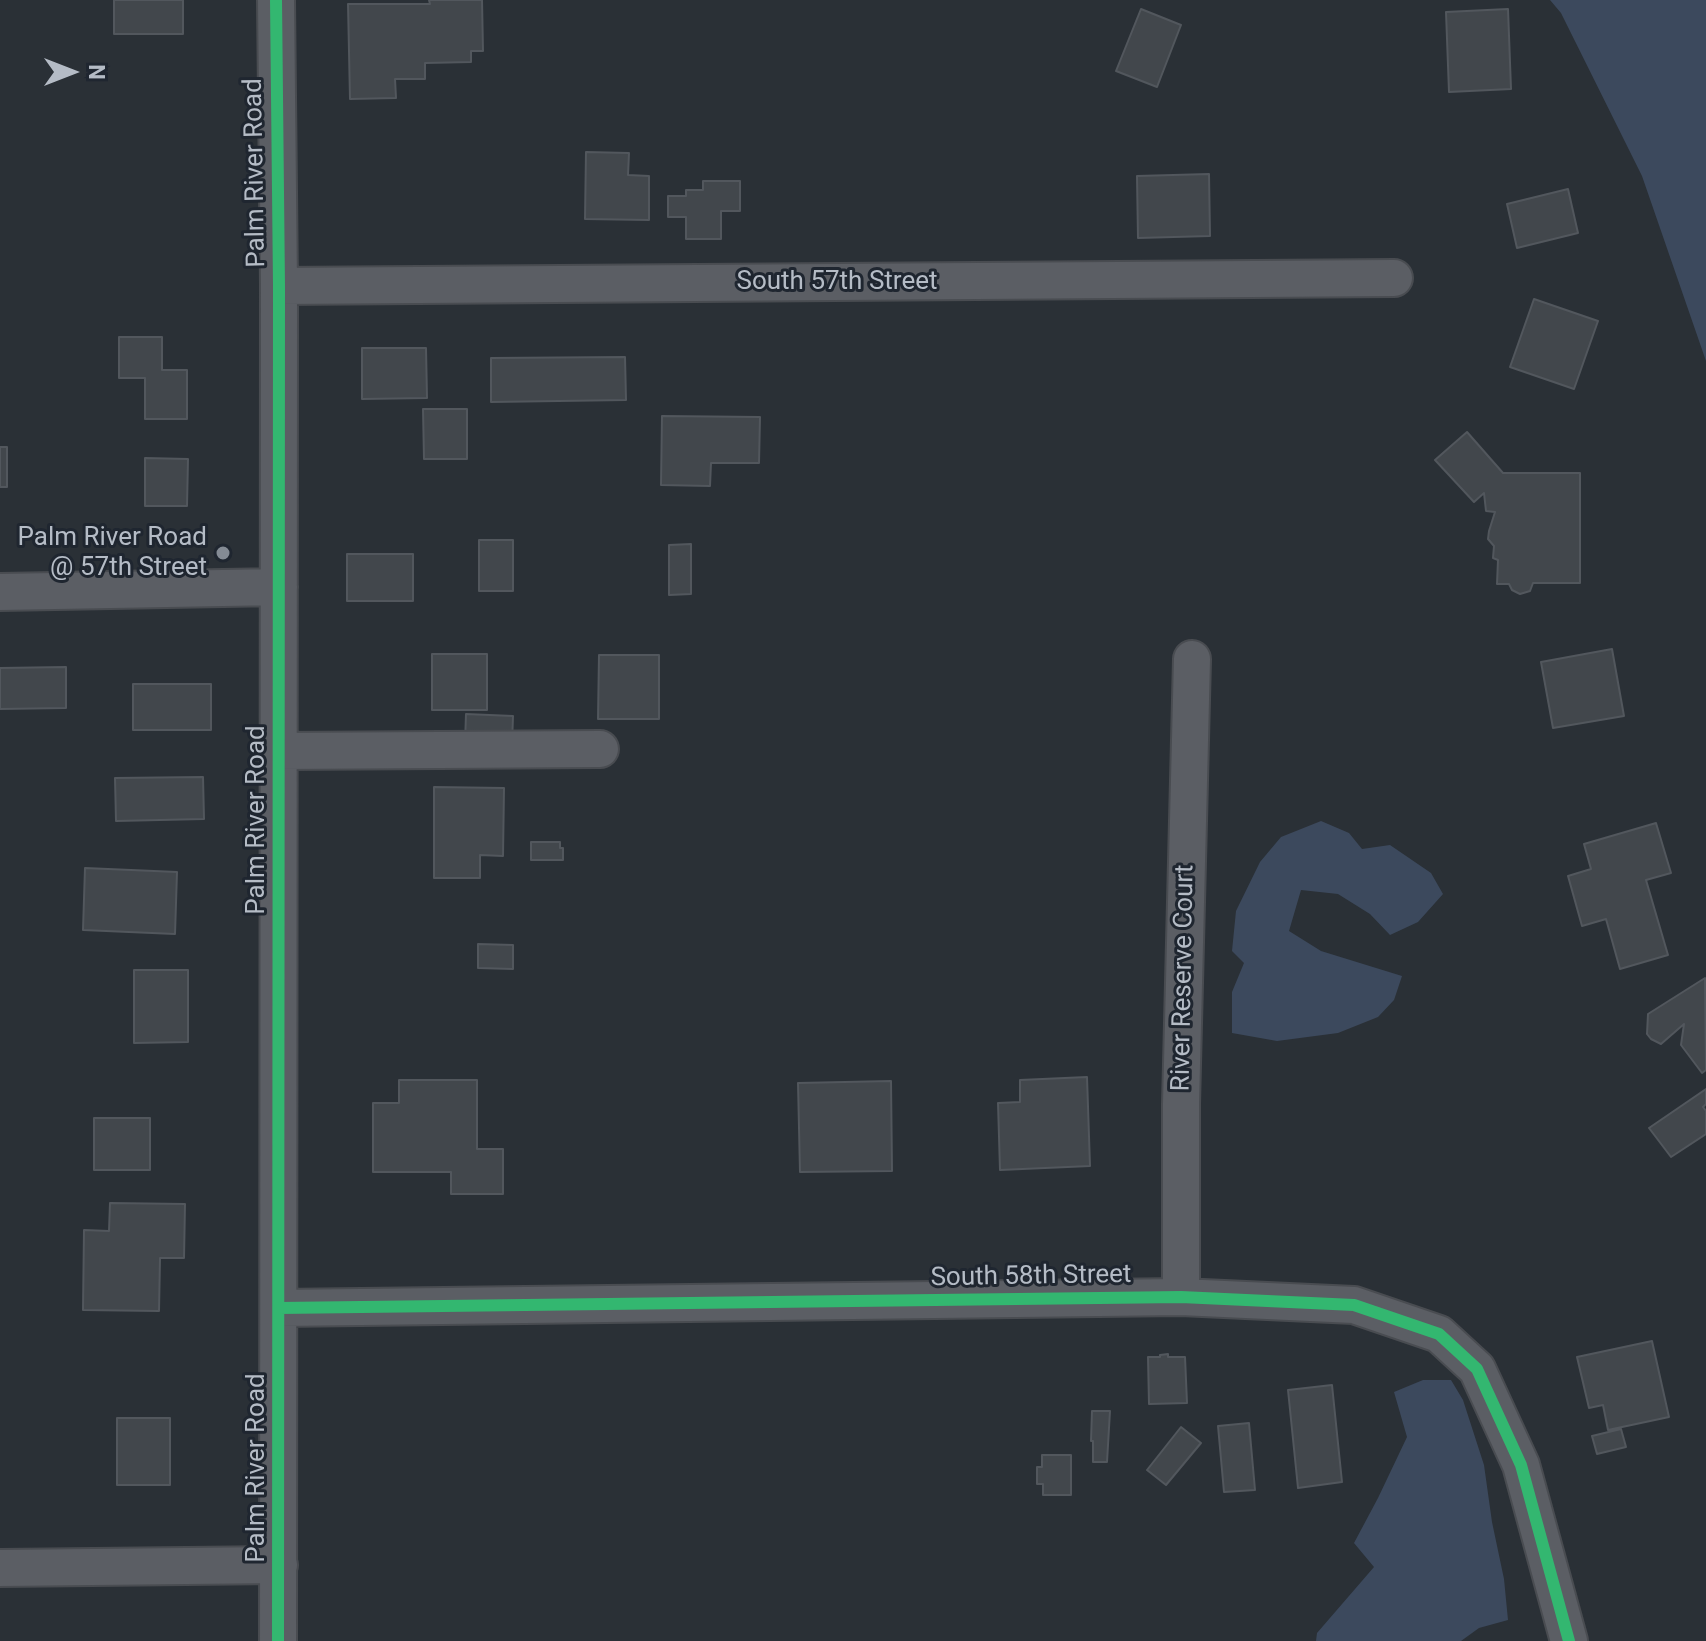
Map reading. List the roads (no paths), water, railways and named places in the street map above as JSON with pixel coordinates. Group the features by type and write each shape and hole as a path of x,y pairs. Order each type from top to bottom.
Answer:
{"street":[{"name":"Palm River Road","path":"276,0 279,286 278,1641"},
{"name":"South 57th Street","path":"279,286 1394,278"},
{"path":"0,592 279,587"},
{"name":"River Reserve Court","path":"1181,1297 1181,1088 1192,659"},
{"path":"279,751 600,749"},
{"name":"South 58th Street","path":"279,1308 1181,1297 1354,1305 1439,1334 1477,1369 1521,1465 1569,1641"},
{"path":"0,1568 279,1565"}],"water":[{"path":"1550,0 1706,0 1706,361 1642,176 1561,13"},
{"path":"1321,821 1349,833 1362,849 1390,845 1431,873 1443,894 1418,922 1390,935 1370,914 1338,894 1301,890 1289,931 1321,951 1402,976 1394,1000 1378,1017 1338,1033 1277,1041 1232,1033 1232,992 1244,963 1232,951 1236,911 1260,862 1281,837"},
{"path":"1423,1380 1451,1380 1463,1400 1484,1465 1508,1620 1479,1628 1461,1641 1316,1641 1317,1633 1374,1567 1354,1543 1407,1437 1394,1392"}],"place":[{"name":"Palm River Road @ 57th Street","path":"223,553"}]}
